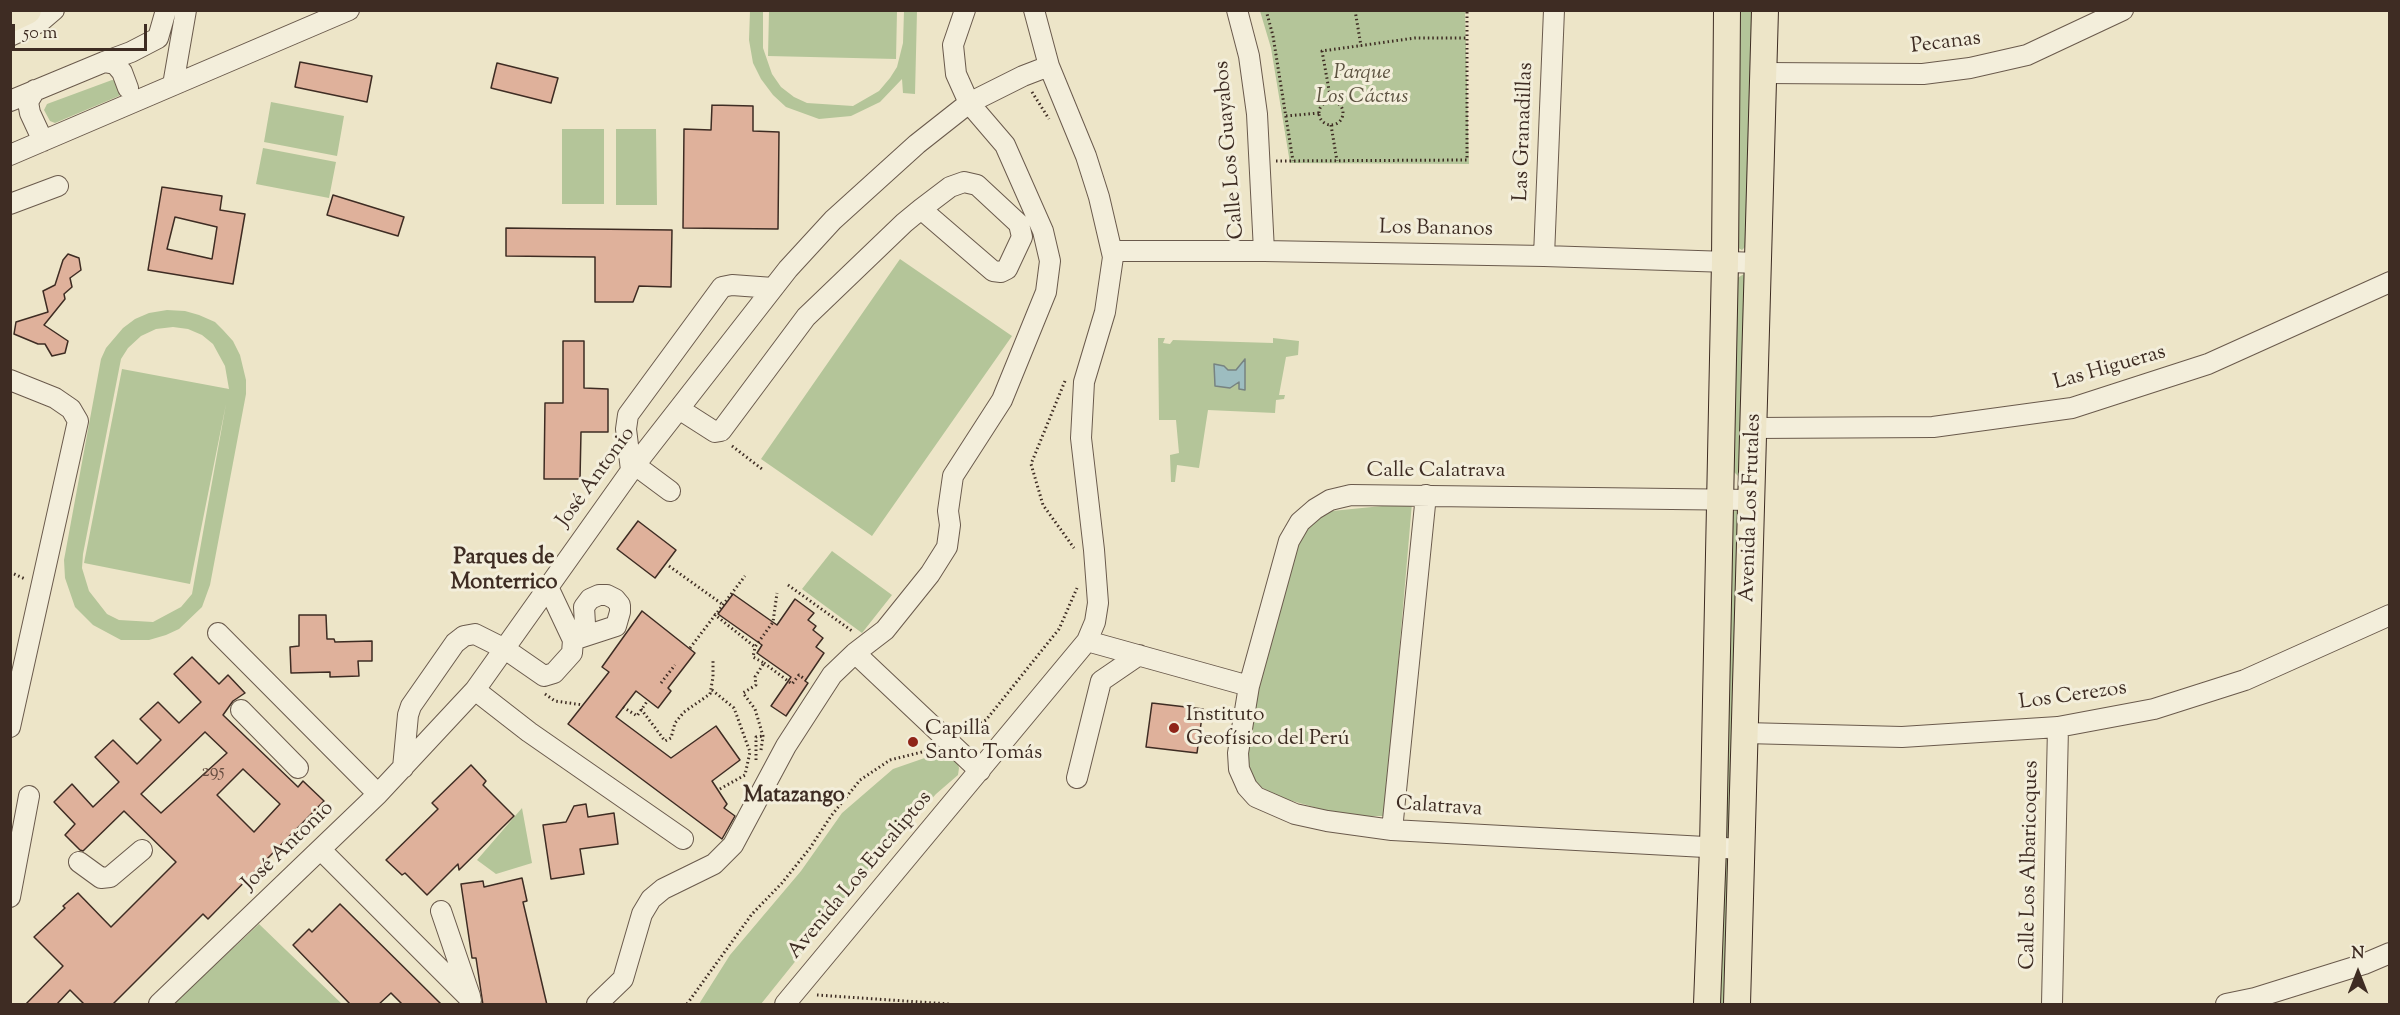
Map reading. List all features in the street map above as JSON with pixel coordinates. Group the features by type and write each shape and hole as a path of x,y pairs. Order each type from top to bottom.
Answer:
{"highway":[{"path":"10,18 27,10"}],"main road":[{"name":"Avenida Los Frutales","path":"1707,1005 1713,847 1725,261 1727,10"},
{"name":"Avenida Los Frutales","path":"1737,1005 1765,10"}],"street":[{"path":"10,36 40,22 54,10"},
{"path":"10,100 131,52 158,38 166,10"},
{"path":"173,85 186,10"},
{"path":"10,155 349,10"},
{"path":"597,1005 623,979 642,914 651,899 663,889 714,864 733,845 786,746 850,646 885,630 930,574 947,547 950,525 948,511 953,476 1002,400 1046,292 1050,261 1043,231 1005,145 969,103 956,74 953,45 965,10"},
{"name":"Avenida Los Eucaliptos","path":"789,999 1087,640 1095,622 1098,603 1081,438 1084,382 1105,312 1113,258 1099,197 1049,66 1034,10"},
{"name":"Calle Los Guayabos","path":"1236,10 1249,56 1257,114 1264,251"},
{"name":"Las Granadillas","path":"1544,256 1554,10"},
{"name":"Pecanas","path":"1765,73 1923,74 1970,68 2027,55 2119,12"},
{"path":"104,62 115,64 122,72 128,88"},
{"name":"José Antonio","path":"159,1005 378,794 475,690 633,468 788,269 840,213 916,144 969,103 1023,76 1049,66"},
{"path":"35,90 28,102 30,113 43,141"},
{"path":"679,409 715,432 722,431 806,317 921,209 950,187 963,182 977,185 1019,224 1022,237 1008,269 1001,272 993,271 921,209"},
{"path":"10,204 58,186"},
{"name":"Los Bananos","path":"1112,252 1264,251 1759,263"},
{"name":"Las Higueras","path":"1754,428 1933,427 2072,408 2208,364 2390,282"},
{"path":"670,491 633,468 626,429 628,415 722,287 732,285 773,288"},
{"path":"10,380 55,398 71,409 78,421 10,728"},
{"name":"Calle Calatrava","path":"1249,686 1289,541 1300,522 1330,500 1351,495 1426,495 1752,500"},
{"path":"1392,830 1426,495"},
{"path":"403,768 408,715 411,706 455,643 464,636 475,634 505,649 544,676 549,676 572,652 573,640 548,586"},
{"path":"573,640 616,626 621,612 620,605 608,595 590,598 584,607 585,624"},
{"name":"Los Cerezos","path":"1745,733 1902,736 2058,727 2154,709 2245,680 2390,615"},
{"path":"218,633 378,794"},
{"path":"1087,640 1249,686"},
{"path":"850,646 947,742 980,771"},
{"path":"1077,778 1101,681 1139,655"},
{"name":"Calatrava","path":"1249,686 1238,753 1239,769 1247,787 1256,797 1295,814 1355,826 1392,830 1742,849"},
{"path":"475,690 529,732 683,839"},
{"path":"241,710 298,768"},
{"name":"Calle Los Albaricoques","path":"2052,1005 2058,727"},
{"path":"10,897 29,796"},
{"path":"79,862 101,878 110,877 142,850"},
{"path":"321,850 471,1002"},
{"path":"441,911 471,1002"},
{"path":"2226,1005 2364,964 2390,953"}],"path":[{"path":"1266,10 1274,36 1293,161"},
{"path":"1355,10 1361,46"},
{"path":"1259,162 1467,160 1467,10"},
{"path":"1331,101 1322,51 1415,38 1467,38"},
{"path":"1023,76 1053,125"},
{"path":"1331,101 1338,103 1343,113 1338,123 1331,125 1321,120 1319,113 1321,106 1331,101"},
{"path":"1286,116 1319,113"},
{"path":"1331,125 1337,161"},
{"path":"1066,378 1030,464 1043,505 1074,549"},
{"path":"722,431 723,439 762,469"},
{"path":"669,566 722,604"},
{"path":"690,648 745,576"},
{"path":"788,585 852,632 850,646"},
{"path":"687,1005 752,914 782,883 860,780 890,760 933,750 986,720 1059,629 1078,585"},
{"path":"777,593 773,622 755,647 753,657 792,684 799,675 809,682"},
{"path":"714,614 755,647"},
{"path":"641,709 665,741 671,738 675,723 684,712 710,694 713,660"},
{"path":"759,765 763,736 755,709 743,693 756,685 755,676 764,663"},
{"path":"661,683 675,665"},
{"path":"712,690 734,708 750,752 745,775 718,790"},
{"path":"623,707 637,716 648,700"},
{"path":"756,760 756,736 763,736"},
{"path":"789,999 949,1005"}],"green space":[{"path":"750,11 763,11 763,48 772,74 781,87 807,103 853,106 879,91 890,78 897,67 903,43 904,11 917,11 915,94 903,93 902,79 880,102 851,116 819,119 786,107 761,79 753,63 749,40"},
{"path":"769,11 897,11 896,59 768,56"},
{"name":"Parque Los Cáctus","path":"1260,11 1465,11 1469,164 1290,163 1271,48"},
{"path":"1735,11 1754,11 1749,243 1742,250 1733,245"},
{"path":"112,80 118,81 122,91 119,96 55,123 50,121 44,110 47,104"},
{"path":"271,102 344,116 337,156 264,142"},
{"path":"562,129 604,129 604,204 562,204"},
{"path":"616,129 656,129 657,205 616,205"},
{"path":"263,148 336,162 329,198 256,184"},
{"path":"900,259 1012,336 872,536 761,459"},
{"path":"1744,274 1750,277 1745,476 1738,476 1734,472 1731,428 1734,280"},
{"path":"167,310 185,311 215,322 233,341 240,355 246,380 246,394 210,585 202,607 179,629 166,635 149,640 121,640 93,625 75,607 65,578 64,560 101,359 106,348 123,328 149,313","holes":["173,327 188,329 202,335 213,344 225,366 229,389 122,369 84,563 190,584 226,404 192,594 181,607 153,622 119,620 107,614 89,591 82,568 121,359 128,348 141,336 156,329"]},
{"path":"1158,338 1165,338 1163,343 1170,344 1173,340 1273,343 1273,338 1299,341 1298,355 1286,357 1279,395 1285,395 1284,399 1276,400 1275,413 1208,410 1199,468 1177,465 1175,482 1171,482 1170,455 1179,453 1176,420 1159,420"},
{"path":"1412,503 1385,816 1345,816 1282,798 1255,784 1245,744 1261,657 1303,526 1332,511"},
{"path":"1739,508 1734,842 1722,839 1730,514"},
{"path":"832,551 892,595 862,633 802,589"},
{"path":"942,752 957,761 958,775 936,794 871,867 761,1004 699,1004 730,955 801,871 842,813 893,769"},
{"path":"522,808 532,863 496,874 477,860"},
{"path":"1722,854 1736,857 1731,1004 1718,1004"},
{"path":"259,924 342,1004 173,1004"}],"water":[{"path":"1245,359 1245,390 1239,389 1239,382 1230,388 1215,386 1214,364 1224,366 1228,370 1236,370"}],"building":[{"path":"300,62 372,76 367,102 295,87"},
{"path":"497,63 558,78 551,103 491,88"},
{"path":"712,105 753,106 753,131 779,132 778,229 683,228 684,129 711,130"},
{"path":"162,187 222,196 220,210 245,214 233,284 148,270","holes":["175,217 217,227 212,259 167,249"]},
{"path":"333,195 404,217 398,236 327,215"},
{"path":"506,228 672,230 671,287 639,286 633,302 595,302 595,257 506,256"},
{"path":"68,254 79,258 81,270 70,278 72,287 64,294 65,299 44,325 68,341 65,353 52,356 45,344 38,344 14,334 16,322 48,312 43,291 55,285 63,260"},
{"path":"563,341 584,341 584,388 608,389 608,432 581,432 580,479 544,479 545,403 563,403"},
{"path":"638,521 676,550 655,578 617,549"},
{"path":"733,594 777,625 795,599 814,613 808,620 816,626 813,630 823,638 816,647 824,653 805,681 808,683 786,716 771,706 791,677 757,653 762,645 718,614"},
{"path":"642,611 695,653 668,688 671,691 658,708 636,691 616,717 671,758 716,726 740,760 712,781 727,804 724,808 735,816 722,839 568,724 609,672 602,667"},
{"path":"299,615 326,615 327,639 334,639 335,642 372,641 372,661 358,661 359,676 330,677 330,672 291,673 290,647 299,646"},
{"path":"192,657 219,684 228,675 245,693 233,701 223,715 298,787 303,781 324,801 208,919 203,914 112,1005 85,1005 70,990 56,1005 25,1005 63,966 34,937 65,908 63,906 78,893 111,927 176,862 124,811 83,851 80,850 65,835 75,824 54,802 72,784 93,807 119,782 95,757 113,740 137,764 161,740 140,719 158,702 179,723 201,702 174,674","holes":["205,732 227,753 161,813 141,794","243,769 280,804 254,832 217,795"]},
{"name":"Instituto Geofísico del Perú","path":"1152,703 1203,709 1197,753 1146,747"},
{"path":"471,765 486,781 483,785 514,816 459,870 458,864 427,895 405,873 402,875 386,860 438,809 432,803"},
{"path":"586,804 588,817 614,813 618,844 580,849 584,874 551,879 543,825 566,822 574,806"},
{"path":"522,878 527,901 523,902 547,1005 483,1005 476,958 472,958 461,884 483,881 484,887"},
{"path":"340,904 442,1005 403,1005 391,993 378,1005 351,1005 293,945 309,929 312,932"}],"place":[{"name":"Instituto Geofísico del Perú","path":"1174,728"},
{"name":"Capilla Santo Tomás","path":"913,742"}],"district":[{"name":"Parques de Monterrico","path":"504,572"},
{"name":"Matazango","path":"794,797"}]}
